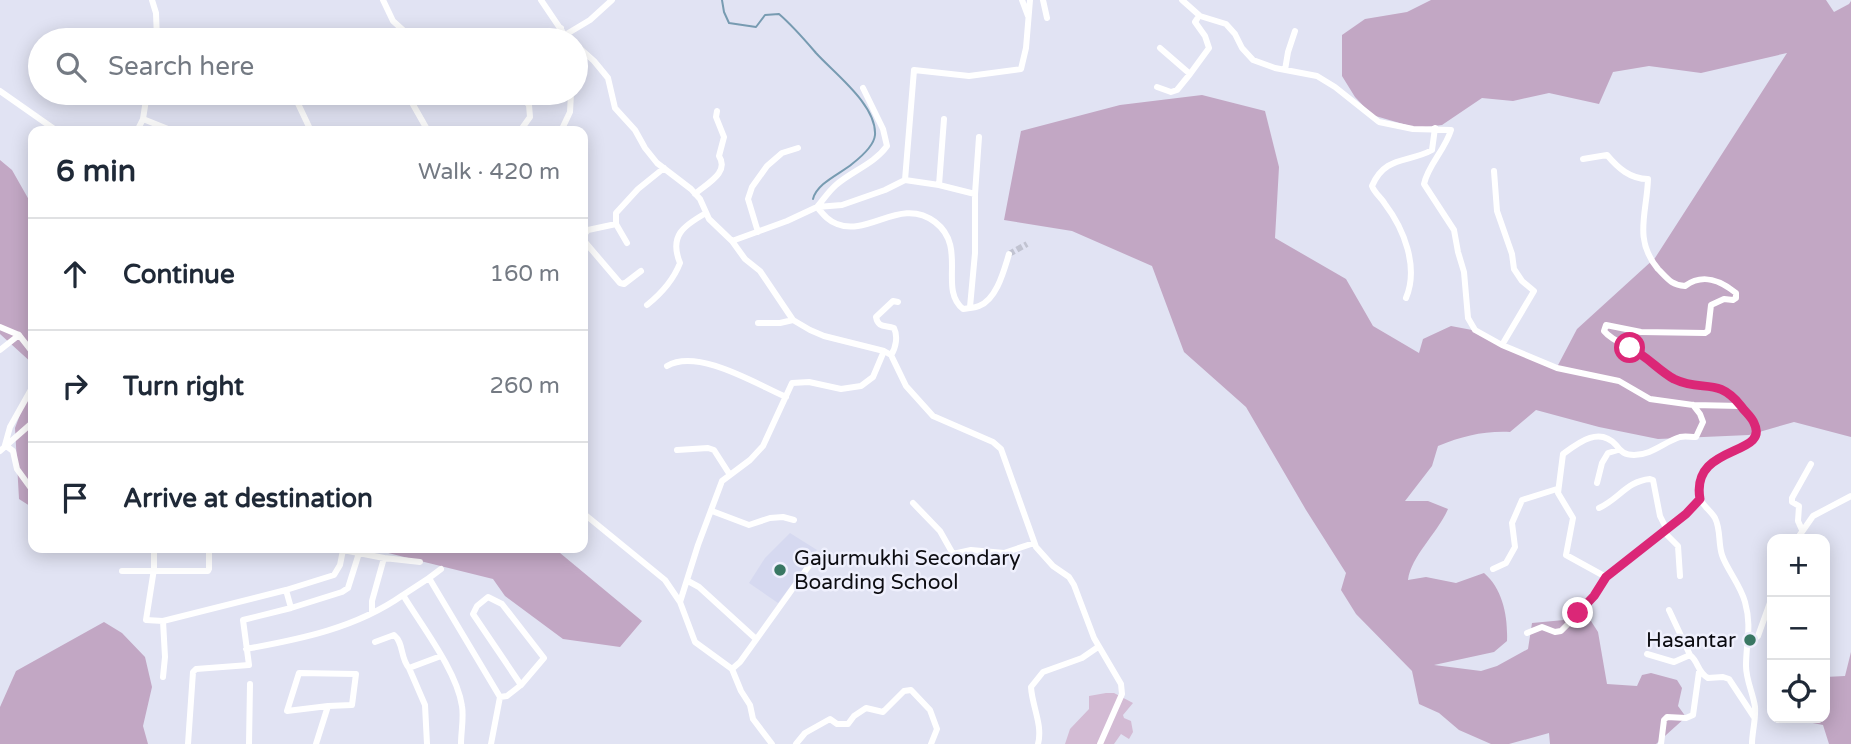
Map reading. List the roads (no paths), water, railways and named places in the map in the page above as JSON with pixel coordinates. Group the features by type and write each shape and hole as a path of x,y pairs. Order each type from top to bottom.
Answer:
{"street":[{"path":"152,0 158,28"},
{"path":"383,0 393,22 400,28"},
{"path":"541,0 561,28"},
{"path":"580,28 612,0"},
{"path":"1022,0 1028,18"},
{"path":"905,180 915,69 969,76 1021,69 1030,0"},
{"path":"1043,0 1047,18"},
{"path":"1182,0 1200,16 1226,24 1236,34 1241,48 1253,60 1317,76 1379,122 1413,129 1451,130 1447,145 1430,169 1424,184 1454,230 1464,272 1470,325 1502,345 1558,368 1619,381 1650,399 1693,405 1741,406"},
{"path":"1157,86 1171,92 1177,90 1209,48 1205,36 1195,22 1196,19"},
{"path":"1285,70 1296,31"},
{"path":"1160,48 1190,74"},
{"path":"588,56 608,78 615,108 635,130 645,148 695,194 705,213 745,259 760,271 793,320 824,336 887,353 894,351 897,334 894,328 877,323 876,317 892,301 898,302"},
{"path":"817,207 836,185 860,170 887,146 883,130 863,88"},
{"path":"0,91 50,126"},
{"path":"140,126 145,105"},
{"path":"299,105 309,126"},
{"path":"413,105 425,126"},
{"path":"524,126 530,117 529,105"},
{"path":"563,126 570,105"},
{"path":"695,194 710,183 723,167 723,160 719,156 724,137 716,117 717,111"},
{"path":"143,119 160,126"},
{"path":"939,185 944,119"},
{"path":"1406,299 1412,281 1400,228 1372,186 1378,175 1391,163 1432,150 1435,128"},
{"path":"970,307 975,253 979,137"},
{"path":"758,232 748,199 752,187 767,166 782,153 798,148"},
{"path":"1583,159 1608,155 1625,173 1648,179 1642,219 1645,242 1649,258 1667,279 1673,284 1685,286 1704,278 1714,279 1736,293 1737,298 1733,300 1724,299 1711,305 1709,331 1705,333 1641,332 1606,325 1604,331 1616,342 1639,353 1677,380 1721,388 1736,398 1754,422 1756,436 1751,444 1715,459 1706,466 1697,486 1700,499 1714,516 1723,557 1743,594 1749,618 1746,667 1755,705 1752,744"},
{"path":"627,243 616,224 616,213 664,168"},
{"path":"1494,171 1497,211 1512,254 1514,269 1522,281 1534,291 1502,345"},
{"path":"732,241 817,207 842,205 905,180 975,194"},
{"path":"817,207 828,220 839,226 851,227 914,213 933,220 946,232 950,240 954,268 952,284 956,304 963,309 976,308 988,300 1000,281 1009,254"},
{"path":"647,305 660,295 676,273 680,263 674,249 679,233 705,213"},
{"path":"588,230 616,224"},
{"path":"588,246 620,284 624,284 641,271"},
{"path":"758,323 793,320"},
{"path":"0,327 19,335 28,347"},
{"path":"0,350 19,335"},
{"path":"680,602 722,481 750,460 763,446 792,383 809,382 841,389 861,386 873,377 887,353"},
{"path":"887,353 906,386 933,416 993,442 1001,449 1036,547 1053,566 1069,577 1098,647 1119,677 1122,694 1100,744"},
{"path":"667,366 671,363 697,361 724,369 786,397"},
{"path":"2,447 28,395"},
{"path":"1606,577 1587,569 1583,563 1566,555 1573,518 1557,489 1561,457 1586,438 1602,437 1610,440 1618,450 1626,454 1646,453 1679,437 1696,437 1703,422 1693,405"},
{"path":"2,447 28,427"},
{"path":"2,447 13,451 17,470 28,484"},
{"path":"677,450 714,450 730,475"},
{"path":"1597,483 1602,463 1608,453 1618,450"},
{"path":"1802,530 1798,521 1799,506 1792,502 1791,498 1811,464"},
{"path":"1600,508 1628,486 1653,480 1664,529 1678,546 1680,576"},
{"path":"1493,569 1506,563 1516,547 1512,523 1522,500 1557,489"},
{"path":"1800,534 1813,516 1851,496"},
{"path":"1527,633 1539,627 1560,631 1587,606 1606,577 1686,514 1700,499"},
{"path":"913,503 940,531 953,554 971,550 1004,553 1034,543"},
{"path":"712,511 749,524 770,518 794,520"},
{"path":"588,517 665,580 680,602 695,642 732,668 750,705 753,719 772,744"},
{"path":"153,553 154,569 146,620 163,621 334,575 342,553"},
{"path":"122,571 208,570 209,553"},
{"path":"355,553 420,562"},
{"path":"188,744 193,671 249,665 243,620 348,589 359,554"},
{"path":"372,612 372,601 384,558"},
{"path":"732,668 740,662 811,563"},
{"path":"246,649 305,638 341,626 403,595 441,569"},
{"path":"429,578 500,698 491,744"},
{"path":"688,581 707,594 755,639"},
{"path":"285,590 291,608"},
{"path":"403,595 454,681 462,706 461,744"},
{"path":"500,698 521,685 544,658 502,604 488,597 473,614 521,685"},
{"path":"1661,744 1664,720 1667,717 1686,718 1693,715 1699,672 1669,610"},
{"path":"1749,644 1758,636 1767,613"},
{"path":"163,621 163,677"},
{"path":"375,642 394,635 400,640 405,663 410,667 425,705 427,744"},
{"path":"1038,744 1038,720 1032,704 1031,687 1043,672 1082,658 1098,647"},
{"path":"1647,654 1674,662 1690,655"},
{"path":"410,667 441,656"},
{"path":"1699,672 1708,678 1729,679 1755,719"},
{"path":"299,673 356,674 352,705 328,706 287,711 299,673"},
{"path":"249,744 250,684"},
{"path":"796,744 805,733 830,719 837,724 848,724 866,708 883,712 904,691 911,690 930,710 934,719 937,729 930,744"},
{"path":"316,744 328,706"}],"waterway":[{"path":"722,0 729,23 756,27 765,15 779,14 853,90 869,112 874,124 875,135 872,143 856,161 819,188 813,199"}],"tunnel":[{"path":"1009,254 1027,244"}],"place":[{"name":"Gajurmukhi Secondary Boarding School","path":"780,570"},
{"name":"Hasantar","path":"1750,640"}]}
